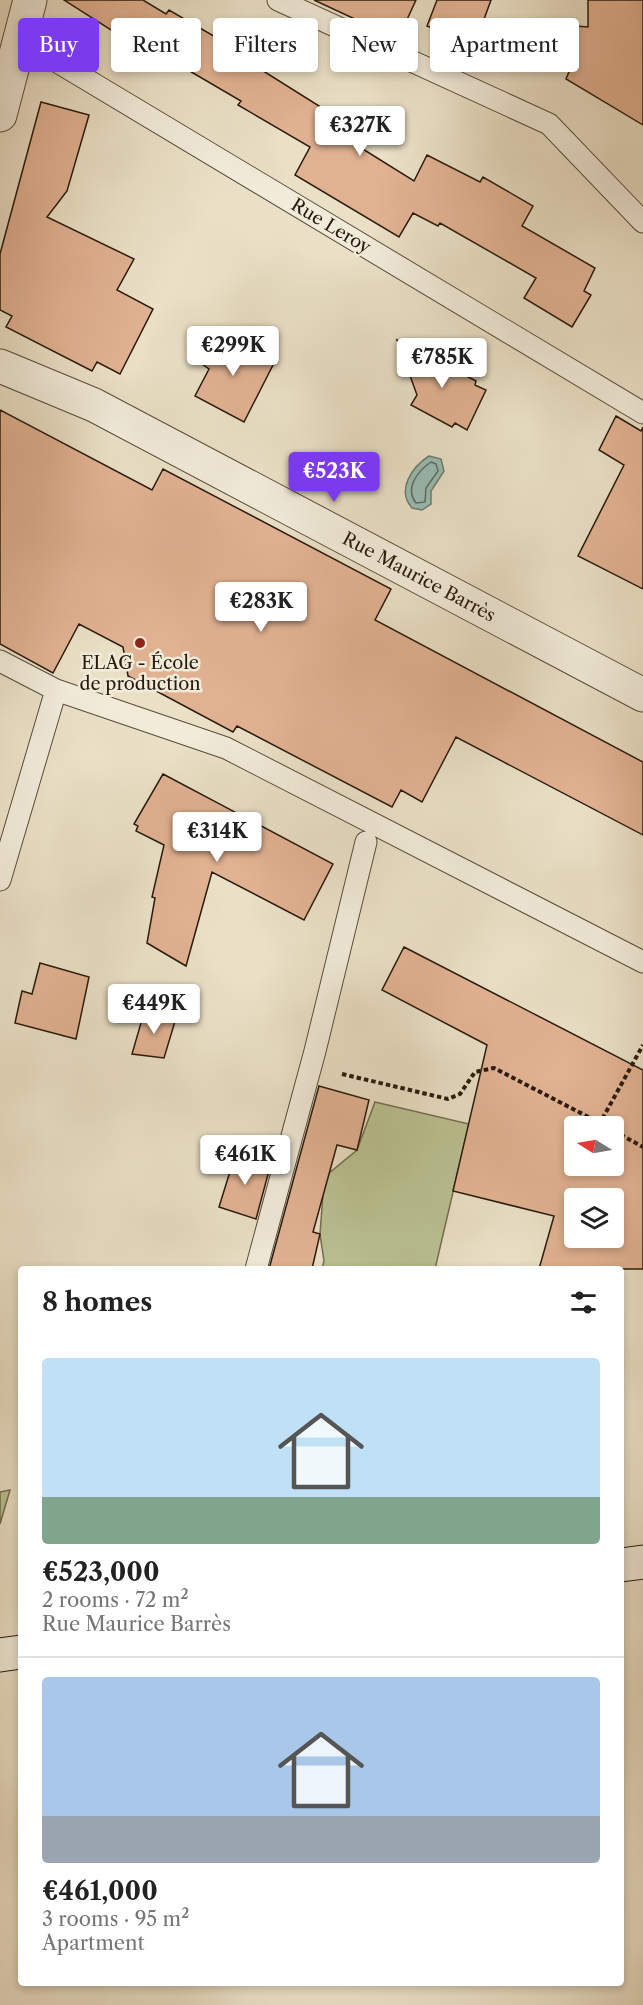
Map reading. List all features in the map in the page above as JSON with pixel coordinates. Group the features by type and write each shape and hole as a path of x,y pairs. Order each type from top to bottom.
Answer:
{"street":[{"path":"25,18 30,0"},
{"path":"0,115 18,43"},
{"name":"Rue Maurice Barrès","path":"0,366 94,405 643,695"},
{"path":"624,1565 643,1562"},
{"path":"0,1655 18,1652"}],"lane":[{"path":"278,0 549,124 643,222"},
{"name":"Rue Leroy","path":"74,72 643,413"},
{"path":"0,661 56,690 226,748 643,962"},
{"path":"0,880 56,690"},
{"path":"257,1266 318,1040 366,842"}],"path":[{"path":"604,1116 643,1045"},
{"path":"339,1073 448,1099 460,1094 475,1072 494,1068 587,1116"},
{"path":"624,1137 643,1147"}],"green space":[{"path":"375,1102 469,1124 436,1266 323,1266 320,1234 323,1194 328,1174 357,1150"},
{"path":"10,1490 0,1524 0,1492"}],"water":[{"path":"429,456 441,459 444,471 431,491 431,504 422,510 412,508 407,501 406,494 408,479 417,466"}],"building":[{"path":"64,0 143,0 166,14 169,10 183,18 111,18 111,30 99,22 99,18 92,18"},
{"path":"314,0 416,0 408,18 353,18"},
{"path":"437,0 491,0 484,18 430,18"},
{"path":"588,0 643,0 643,125 566,79 569,72 579,72 579,26 588,27"},
{"path":"201,29 213,36 213,72 265,72 343,121 337,133 414,181 427,155 480,182 483,177 533,206 522,226 595,268 584,291 591,295 572,327 524,298 536,278 440,223 438,226 413,213 399,237 295,175 310,147 238,105 241,101 191,72 201,72"},
{"path":"41,102 89,115 67,191 47,217 134,259 117,290 153,309 120,374 97,362 92,371 6,327 12,316 0,310 0,254"},
{"path":"219,332 275,361 244,422 195,396 209,369 202,364"},
{"path":"397,340 476,381 475,385 486,390 467,430 455,423 452,427 411,405 417,395"},
{"path":"0,410 152,490 163,469 391,589 375,620 643,762 643,835 456,737 422,802 401,790 392,807 237,726 233,732 128,676 123,647 79,624 53,673 0,644"},
{"path":"616,416 641,431 643,427 643,589 578,556 624,465 599,450"},
{"path":"163,774 333,864 304,920 212,872 186,966 147,943 155,898 152,897 164,845 136,831 138,826 134,824"},
{"path":"404,947 643,1070 643,1269 624,1269 624,1266 540,1266 554,1216 453,1191 487,1045 382,990"},
{"path":"40,963 89,977 76,1039 15,1023 22,991 32,994"},
{"path":"145,1009 176,1018 164,1058 132,1054"},
{"path":"319,1086 369,1100 357,1150 337,1145 313,1232 320,1234 313,1266 270,1266"},
{"path":"236,1152 271,1163 256,1219 219,1207"}],"place":[{"name":"ELAG - École de production","path":"140,643"}]}
